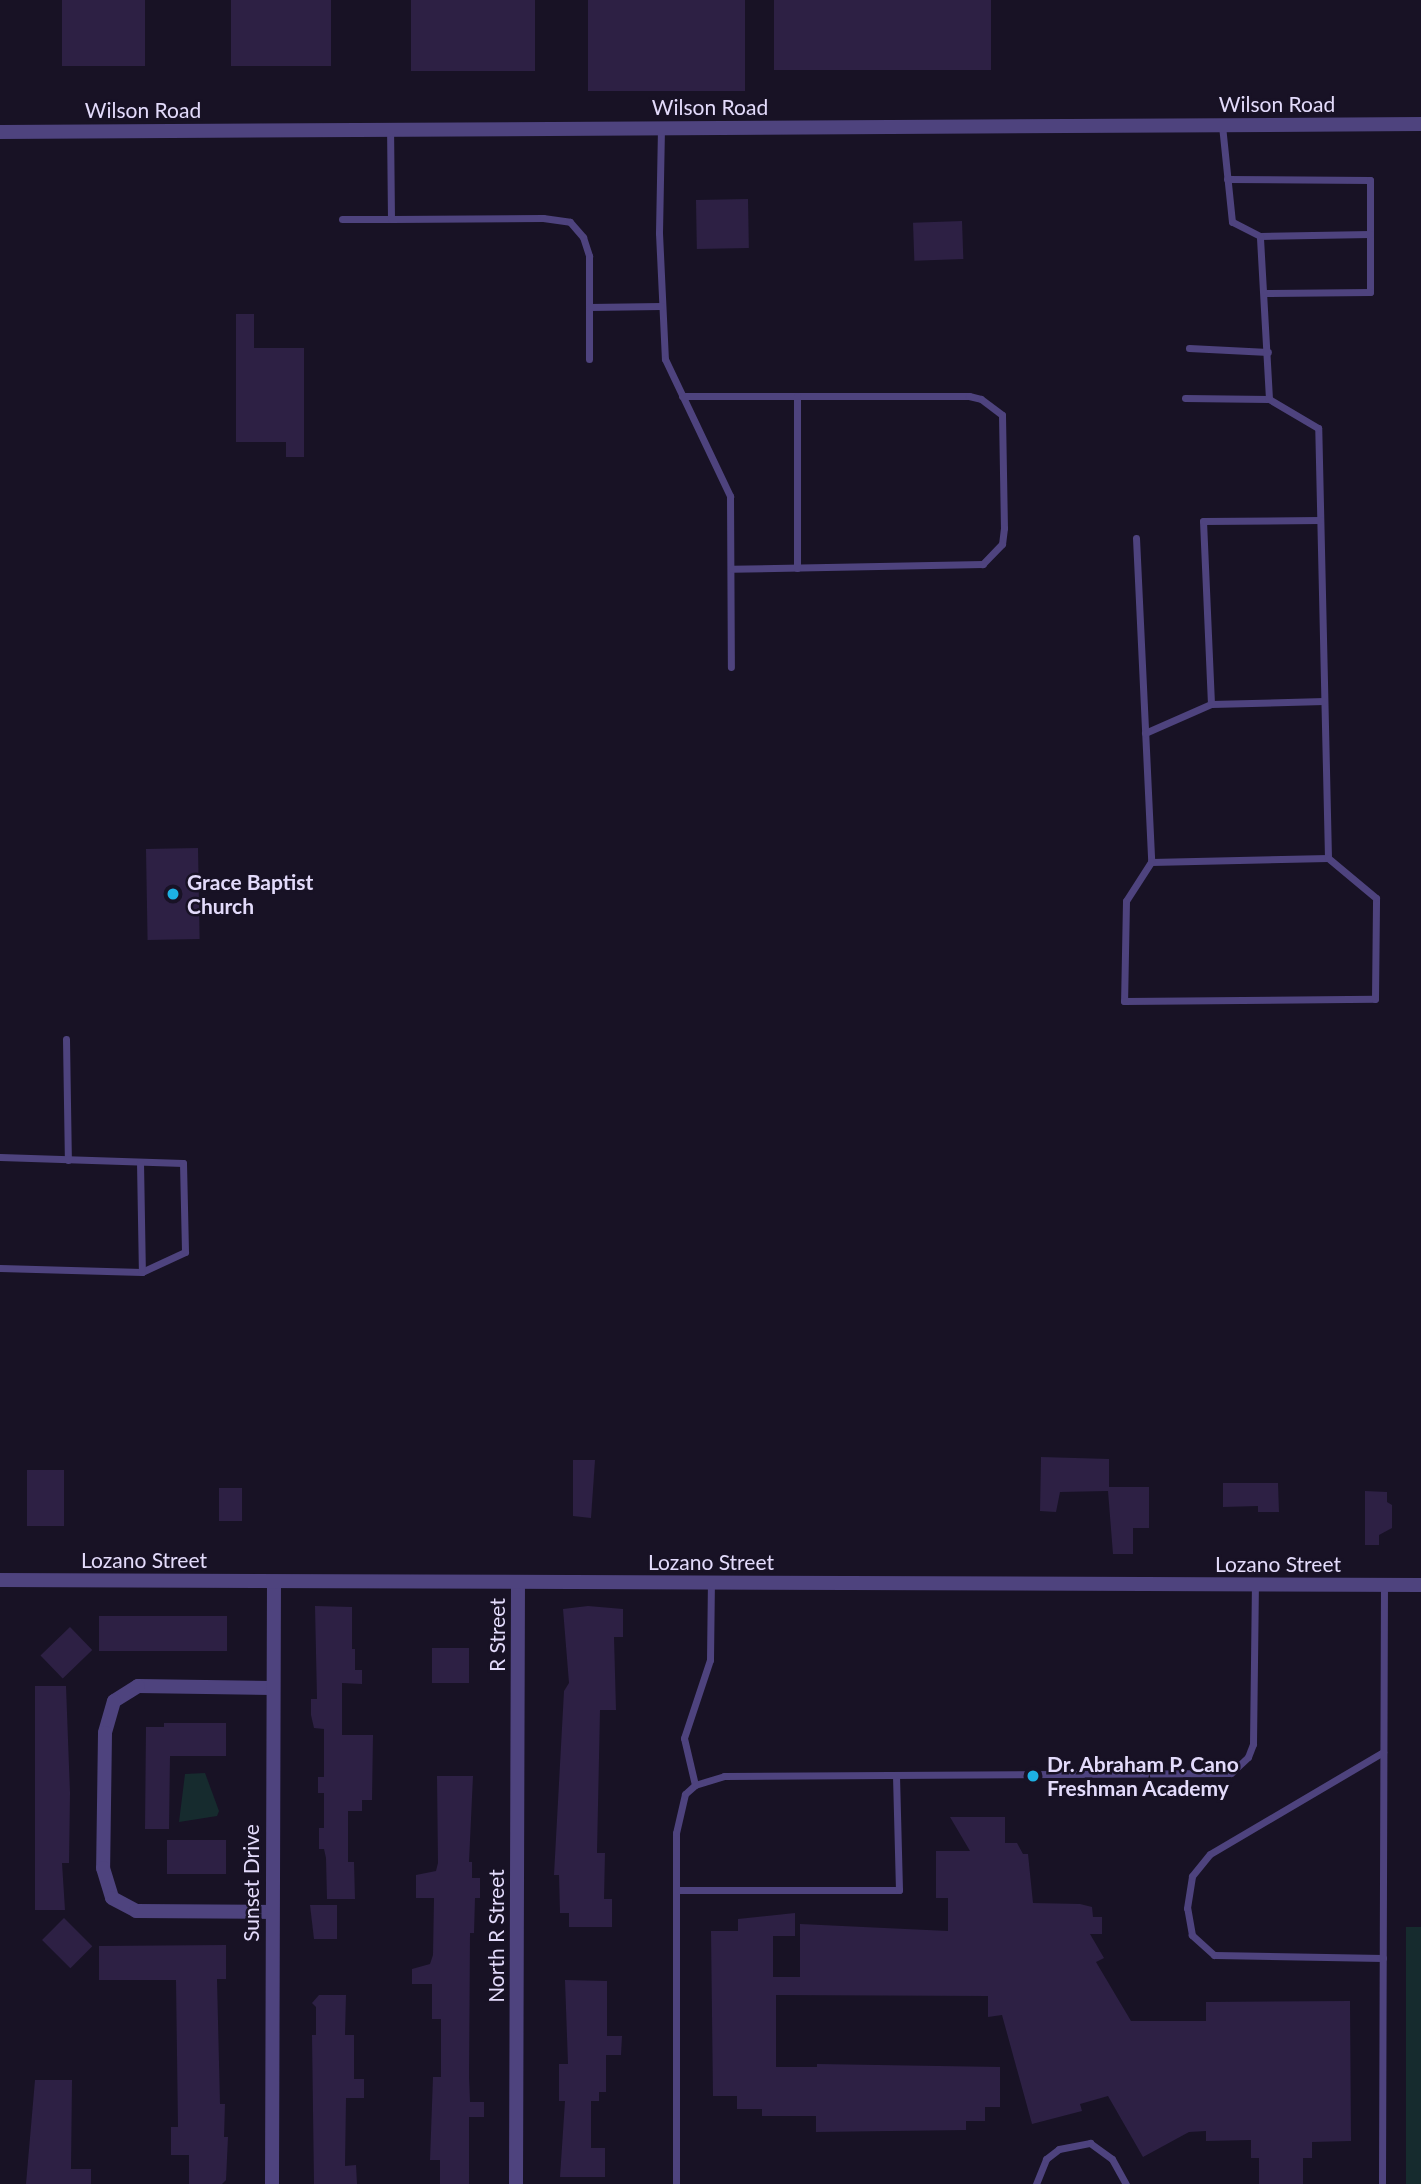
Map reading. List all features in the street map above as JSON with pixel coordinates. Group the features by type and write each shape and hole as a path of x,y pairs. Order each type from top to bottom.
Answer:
{"street":[{"name":"Wilson Road","path":"0,132 1421,124"},
{"name":"Lozano Street","path":"0,1580 1421,1585"},
{"name":"Sunset Drive","path":"272,2184 274,1581"},
{"name":"R Street","path":"518,1582 518,1689"},
{"path":"272,1688 138,1686 114,1701 105,1733 103,1868 112,1898 136,1911 272,1912"},
{"name":"North R Street","path":"516,2184 518,1689"}],"lane":[{"path":"1222,125 1232,222 1261,236 1370,234"},
{"path":"661,128 661,306 665,359 730,496 731,667"},
{"path":"390,130 391,219"},
{"path":"1227,179 1370,180 1370,292 1266,293"},
{"path":"342,219 543,218 570,222 587,244 589,359"},
{"path":"1261,236 1266,293 1269,399"},
{"path":"589,307 661,306"},
{"path":"1189,348 1268,352"},
{"path":"797,396 797,568"},
{"path":"682,397 969,396 993,407 1004,426 1004,528 995,555 970,568 732,569"},
{"path":"1185,398 1269,399 1318,428 1328,858"},
{"path":"1210,704 1203,521 1320,520"},
{"path":"1136,538 1151,862 1125,901 1124,1001 1375,999 1376,898 1328,858 1151,862"},
{"path":"1145,733 1210,704 1324,701"},
{"path":"66,1039 68,1160"},
{"path":"0,1157 183,1163 185,1252 142,1272 0,1268"},
{"path":"140,1162 142,1272"},
{"path":"695,1785 684,1738 710,1660 711,1583"},
{"path":"676,2184 678,1820 685,1794 695,1785 724,1776 1231,1773 1248,1757 1253,1744 1255,1585"},
{"path":"1382,2184 1384,1585"},
{"path":"1383,1752 1210,1854 1192,1876 1187,1908 1192,1935 1214,1955 1383,1958"},
{"path":"677,1890 900,1890 896,1776"},
{"path":"1036,2184 1046,2159 1067,2146 1090,2143 1112,2159 1126,2184"}],"green space":[{"path":"205,1773 219,1811 217,1816 179,1822 185,1774"},
{"path":"1406,1927 1421,1927 1421,2184 1406,2184"}],"building":[{"path":"62,0 145,0 145,66 62,66"},
{"path":"231,0 331,0 331,66 231,66"},
{"path":"411,0 535,0 535,71 411,71"},
{"path":"588,0 745,0 745,91 588,91"},
{"path":"774,0 991,0 991,70 774,70"},
{"path":"748,199 749,248 697,249 696,200"},
{"path":"962,221 963,259 914,261 913,223"},
{"path":"236,314 254,314 254,348 304,348 304,457 286,457 286,442 236,442"},
{"name":"Grace Baptist Church","path":"198,848 200,939 148,940 146,849"},
{"path":"1041,1457 1109,1459 1109,1487 1149,1487 1149,1528 1133,1528 1133,1554 1113,1554 1108,1491 1060,1492 1056,1512 1040,1511"},
{"path":"573,1460 595,1460 591,1518 573,1516"},
{"path":"27,1470 64,1470 64,1526 27,1526"},
{"path":"1223,1483 1278,1483 1279,1512 1258,1512 1258,1506 1223,1507"},
{"path":"219,1488 242,1488 242,1521 219,1521"},
{"path":"1365,1491 1387,1492 1387,1502 1392,1505 1392,1528 1379,1535 1379,1545 1365,1545"},
{"path":"315,1606 352,1607 352,1649 355,1649 355,1670 362,1670 362,1684 342,1683 342,1735 373,1735 372,1800 362,1800 362,1811 348,1811 348,1862 354,1862 355,1899 327,1899 326,1858 324,1849 319,1849 319,1828 324,1828 324,1793 318,1793 318,1777 324,1777 324,1729 314,1728 311,1715 311,1699 317,1699"},
{"path":"588,1606 623,1609 623,1637 614,1637 616,1710 600,1710 597,1853 605,1853 604,1899 612,1899 612,1927 569,1927 569,1913 560,1913 559,1875 554,1875 564,1691 569,1683 563,1609"},
{"path":"99,1616 227,1616 227,1651 99,1651"},
{"path":"70,1627 92,1650 63,1678 41,1655"},
{"path":"432,1648 469,1648 469,1683 432,1683"},
{"path":"35,1686 66,1686 70,1793 69,1863 62,1863 65,1910 35,1910"},
{"path":"164,1723 226,1723 226,1756 170,1756 169,1829 145,1829 146,1727 164,1727"},
{"path":"437,1776 473,1776 469,1862 472,1862 472,1878 480,1878 480,1898 475,1898 474,1933 470,1933 469,2077 470,2102 484,2102 484,2117 469,2117 469,2184 440,2184 440,2160 430,2160 433,2077 441,2077 441,2019 432,2019 432,1984 412,1984 412,1969 430,1964 433,1955 434,1898 416,1898 416,1875 436,1871 438,1863"},
{"path":"950,1817 1005,1817 1005,1843 1017,1843 1023,1854 1028,1854 1033,1903 1080,1904 1092,1907 1093,1917 1102,1917 1102,1934 1090,1934 1104,1958 1096,1962 1131,2021 1206,2021 1206,2002 1350,2001 1351,2141 1312,2142 1312,2158 1303,2158 1303,2184 1259,2184 1259,2158 1251,2158 1251,2140 1206,2141 1206,2131 1189,2132 1143,2157 1108,2096 1080,2104 1082,2111 1032,2124 1002,2015 988,2017 988,1996 776,1995 776,2067 817,2067 817,2064 1000,2067 1000,2107 985,2107 985,2121 966,2121 966,2130 816,2132 816,2116 762,2116 762,2109 737,2109 737,2096 713,2096 711,1931 738,1931 738,1919 795,1913 795,1936 773,1936 773,1977 800,1977 800,1924 948,1931 948,1898 936,1898 936,1851 970,1851"},
{"path":"167,1840 226,1840 226,1874 167,1874"},
{"path":"310,1905 337,1905 337,1939 314,1939"},
{"path":"64,1918 92,1946 70,1968 42,1940"},
{"path":"226,1945 226,1979 217,1979 220,2104 225,2104 224,2137 228,2137 226,2180 222,2184 189,2184 189,2155 171,2155 171,2127 178,2127 176,1980 99,1980 99,1946"},
{"path":"565,1980 607,1981 607,2036 622,2036 621,2055 606,2055 606,2092 599,2092 599,2101 591,2101 591,2148 605,2148 605,2177 560,2177 565,2101 559,2101 559,2064 568,2064"},
{"path":"319,1995 346,1995 345,2035 354,2035 354,2079 364,2079 364,2098 346,2098 345,2166 356,2165 357,2184 314,2184 312,2035 316,2035 316,2007 312,2003"},
{"path":"35,2080 72,2080 71,2169 91,2169 91,2184 26,2184"}],"place":[{"name":"Grace Baptist Church","path":"173,894"},
{"name":"Dr. Abraham P. Cano Freshman Academy","path":"1033,1776"}]}
